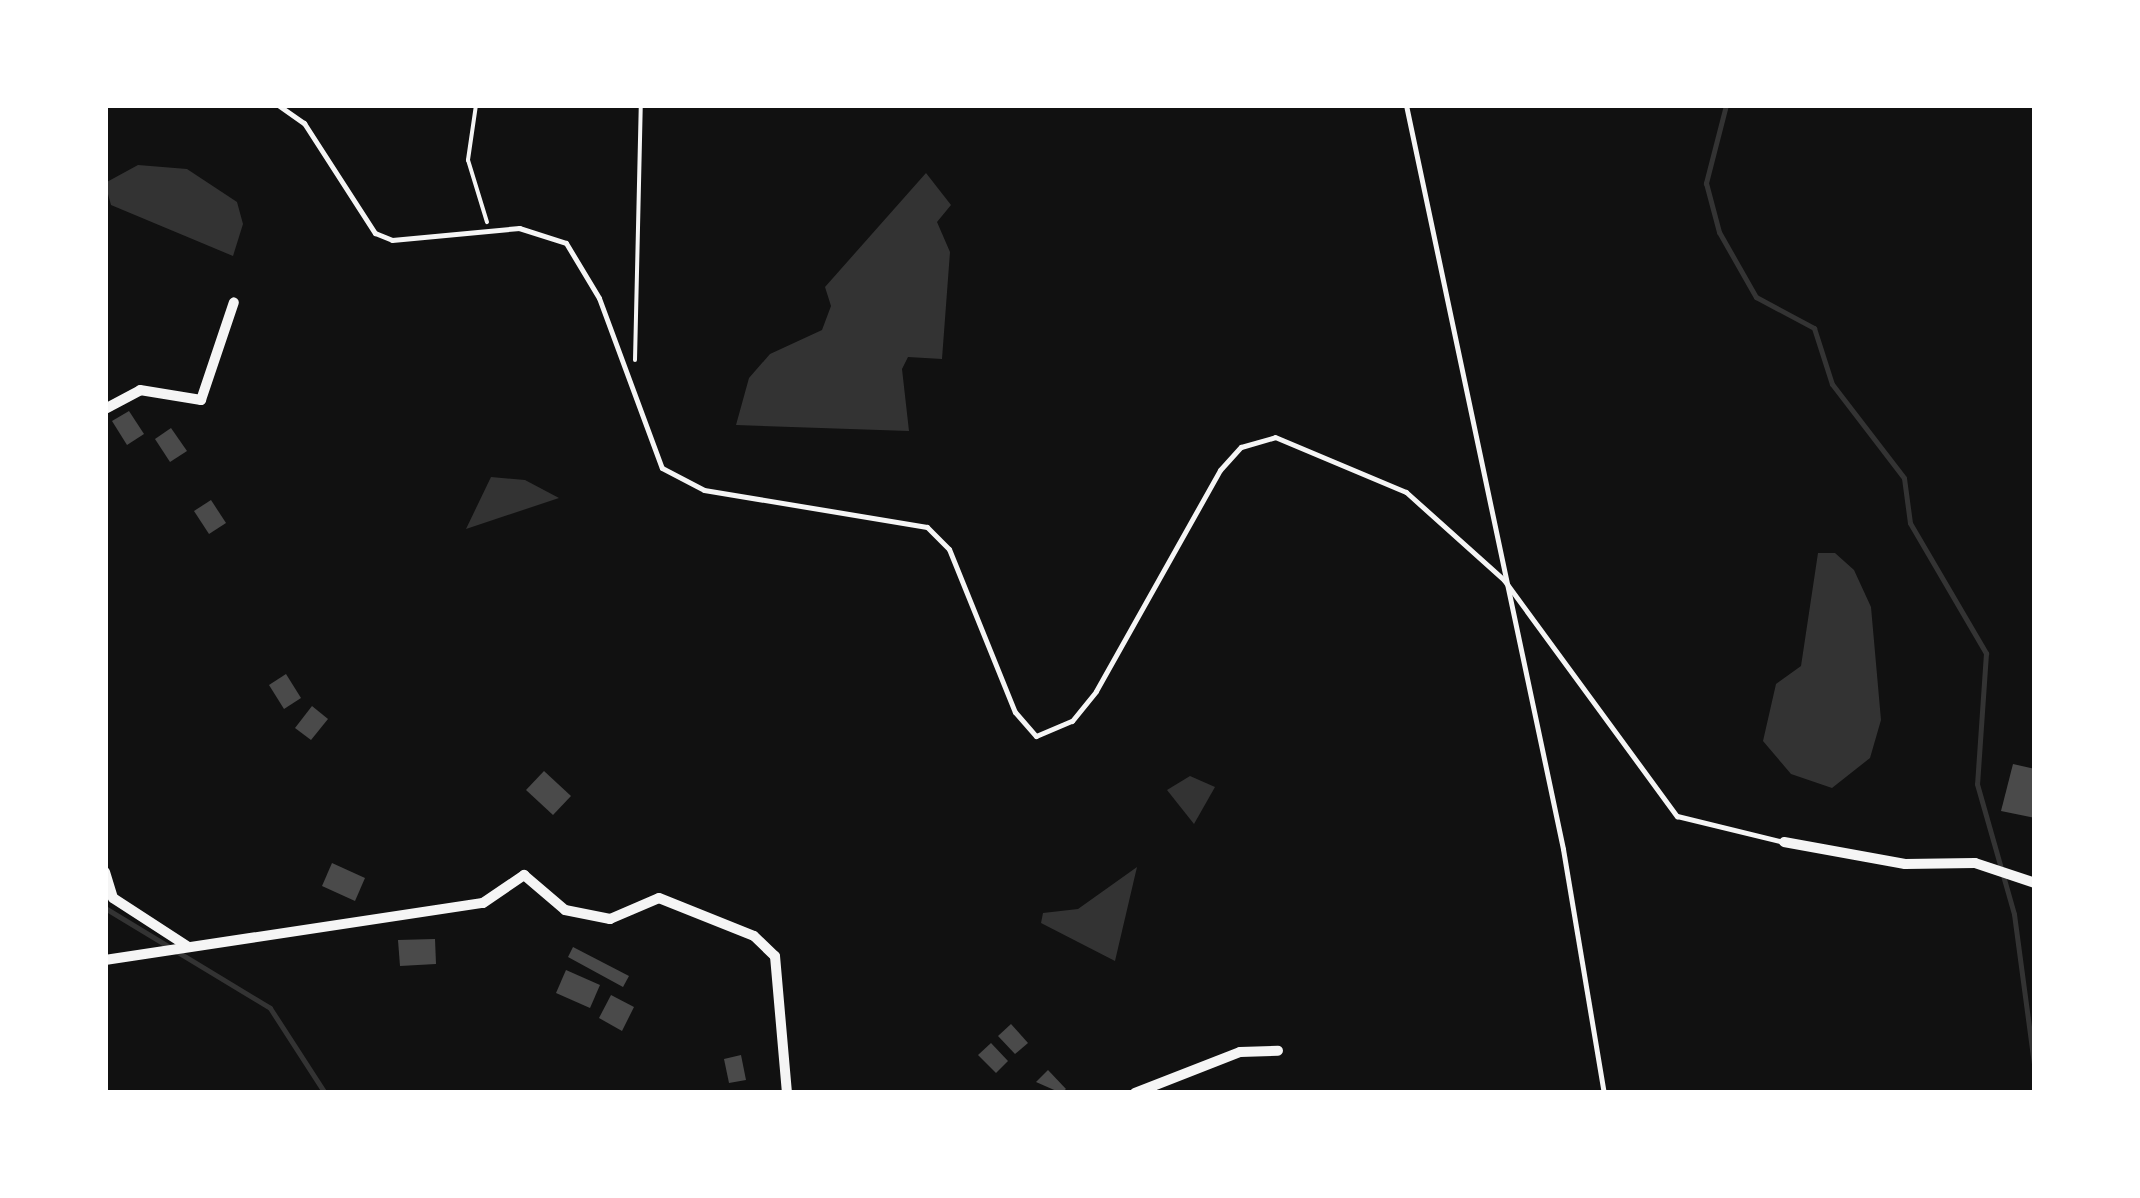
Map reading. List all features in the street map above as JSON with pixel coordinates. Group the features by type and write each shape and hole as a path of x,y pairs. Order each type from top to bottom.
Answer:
{"street":[{"path":"105,409 140,390 200,400 234,302"},
{"path":"1784,842 1904,864 1975,862 2035,883"},
{"path":"105,872 114,898 188,946"},
{"path":"105,960 483,903 524,875 565,910 610,919 659,898 754,936 776,956 786,1093"},
{"path":"1135,1093 1240,1052 1278,1051"}],"lane":[{"path":"278,105 304,123 374,233 392,240 519,228 566,243 599,298 633,392 649,453 680,479 928,528 949,548 1014,712 1036,736 1072,721 1096,690 1201,494 1255,440 1325,452 1406,492 1504,580 1676,816 1784,842"},
{"path":"1406,105 1564,849 1604,1093"}],"path":[{"path":"476,105 468,160 491,231"},
{"path":"633,392 641,105"}],"shaded area":[{"path":"138,165 187,169 237,202 243,224 233,256 111,205 105,183"},
{"path":"926,173 951,205 937,222 950,252 942,359 908,357 902,369 909,431 736,425 749,378 770,354 822,330 831,306 825,287"},
{"path":"491,477 525,480 559,498 466,529"},
{"path":"1818,553 1835,553 1854,570 1871,607 1881,720 1870,758 1832,788 1791,774 1763,741 1776,684 1801,666"},
{"path":"1190,776 1215,787 1194,824 1167,790"},
{"path":"1137,867 1115,961 1041,923 1043,913 1078,909"}],"building":[{"path":"129,411 144,434 127,445 112,421"},
{"path":"171,428 187,451 170,462 155,439"},
{"path":"211,500 226,523 209,534 194,511"},
{"path":"286,674 301,698 284,709 269,685"},
{"path":"312,706 328,719 311,740 295,728"},
{"path":"2013,764 2035,769 2035,818 2001,811"},
{"path":"544,771 571,796 553,815 526,790"},
{"path":"332,863 365,878 355,901 322,886"},
{"path":"435,939 436,964 400,966 398,940"},
{"path":"573,947 629,976 623,987 568,957"},
{"path":"566,970 600,985 590,1008 556,993"},
{"path":"611,995 634,1007 622,1031 599,1018"},
{"path":"1011,1024 1028,1043 1015,1054 998,1036"},
{"path":"991,1043 1008,1061 996,1073 978,1055"},
{"path":"741,1055 746,1080 729,1083 724,1059"},
{"path":"1048,1070 1066,1089 1061,1093 1036,1082"}],"waterway":[{"path":"1726,105 1706,183 1719,232 1756,297 1814,328 1832,384 1904,478 1910,523 1986,653 1977,784 2014,914 2035,1071"},
{"path":"105,908 270,1008 325,1093"}]}
